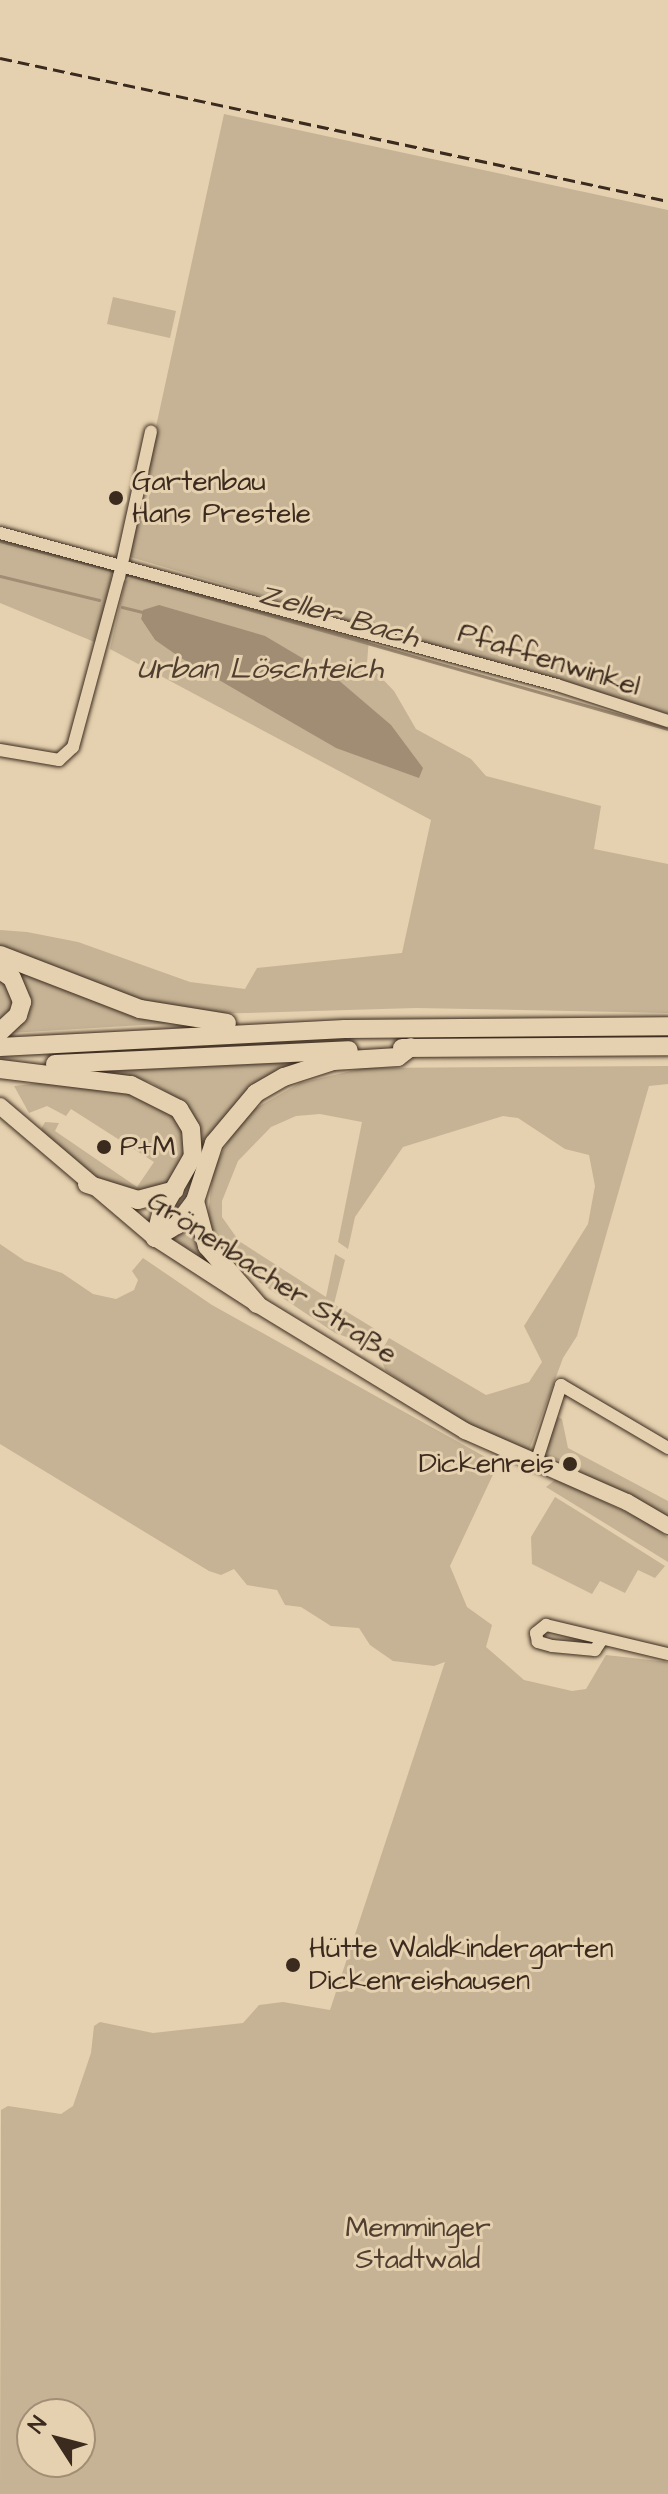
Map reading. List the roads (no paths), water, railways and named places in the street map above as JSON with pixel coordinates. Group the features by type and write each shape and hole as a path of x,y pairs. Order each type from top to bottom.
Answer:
{"highway":[{"path":"0,955 148,1011 212,1024 266,1022 288,1032"},
{"path":"0,970 12,978 22,1002 18,1015 0,1032"},
{"path":"0,1047 288,1032 668,1026"},
{"path":"0,1068 411,1047 668,1046"},
{"path":"155,1238 177,1225 195,1201 214,1143 256,1093 284,1077 333,1061 398,1057 411,1047"},
{"path":"0,1068 113,1081 169,1100 185,1117 194,1142 189,1168 157,1221 155,1238"},
{"path":"87,1184 138,1200 175,1190"},
{"path":"195,1201 207,1246 257,1304"}],"main road":[{"name":"Grönenbacher Straße","path":"0,1106 87,1184 155,1238 257,1304 465,1431 627,1502 668,1526"}],"street":[{"path":"0,750 59,760 73,747 120,570 151,431"},
{"name":"Pfaffenwinkel","path":"0,533 120,570 557,685 668,721"},
{"path":"536,1463 561,1385 668,1448"},
{"path":"601,1641 668,1654"}],"water":[{"name":"Urban Löschteich","path":"159,605 265,636 336,678 391,725 423,768 419,778 336,748 181,658 155,640 141,619 143,610"}],"waterway":[{"name":"Zeller Bach","path":"0,541 115,571"},
{"name":"Zeller Bach","path":"122,573 668,729"},
{"name":"Zeller Bach","path":"0,576 99,600"},
{"name":"Zeller Bach","path":"122,607 142,612"}],"railway":[{"path":"0,58 668,201"}],"place":[{"name":"Gartenbau Hans Prestele","path":"116,498"},
{"name":"P+M","path":"104,1147"},
{"name":"Dickenreis","path":"570,1464"},
{"name":"Hütte Waldkindergarten Dickenreishausen","path":"293,1965"}],"park label":[{"name":"Memminger Stadtwald","path":"418,2244"}]}
